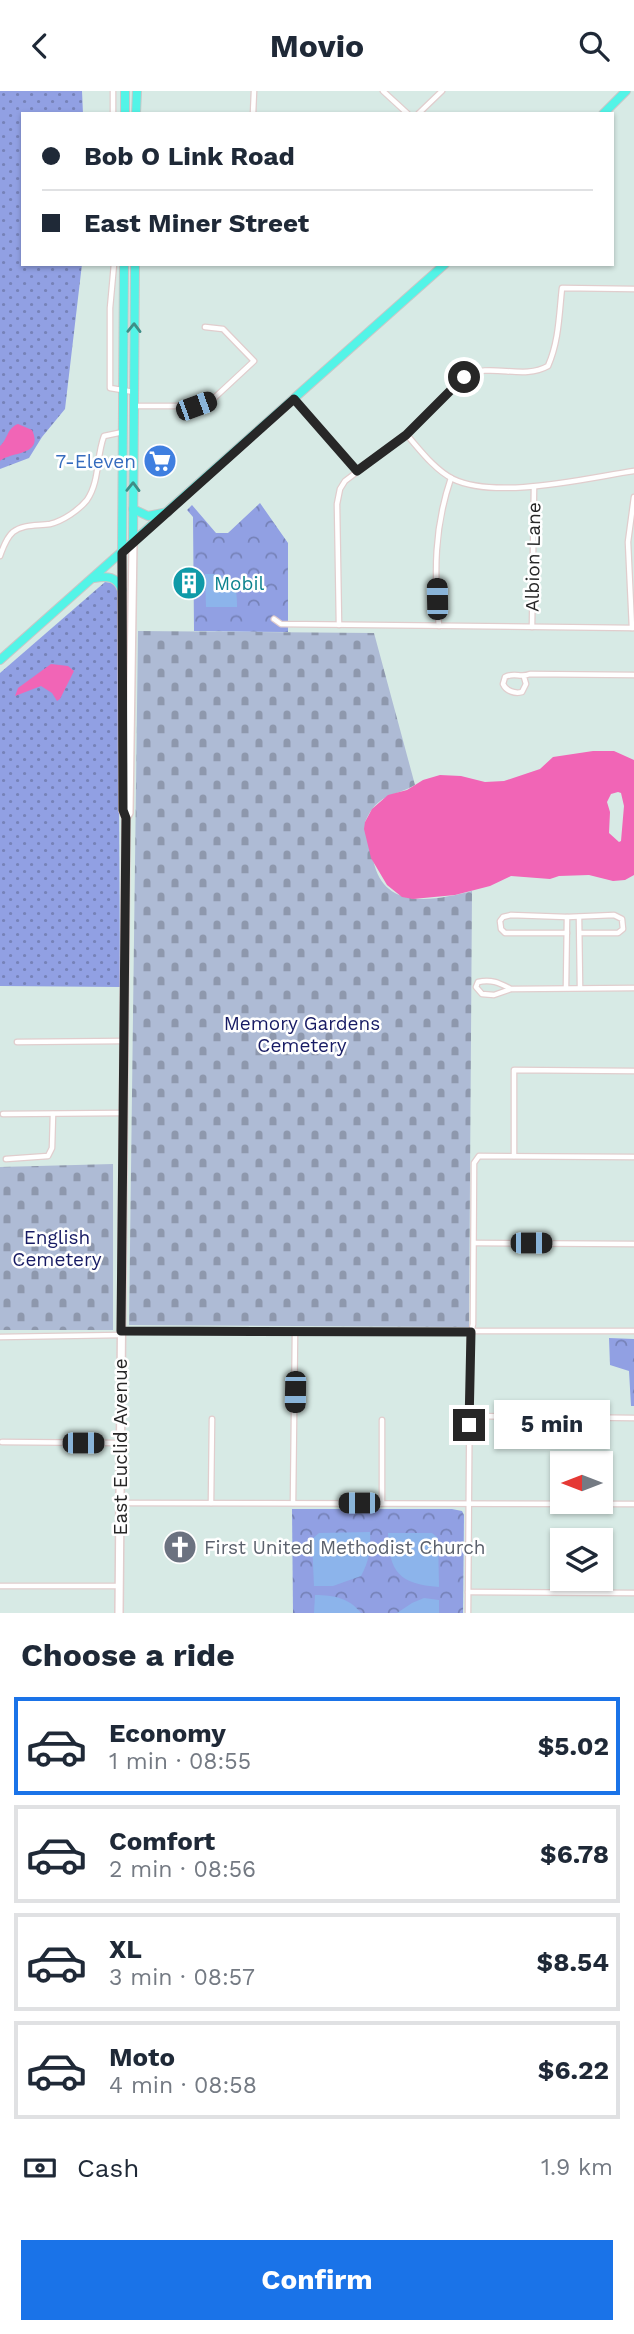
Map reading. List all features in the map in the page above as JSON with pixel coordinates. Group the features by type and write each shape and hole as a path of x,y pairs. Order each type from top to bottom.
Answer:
{"main road":[{"path":"125,91 125,112"},
{"path":"136,91 136,112"},
{"path":"605,112 626,91"},
{"path":"122,553 124,266"},
{"path":"133,543 135,266"},
{"path":"0,660 443,266"},
{"path":"133,509 148,516 168,512"},
{"name":"East Euclid Avenue","path":"126,818 129,813 133,543"},
{"name":"East Euclid Avenue","path":"119,1613 126,818 123,810 122,553"},
{"path":"94,578 110,577 119,583 122,590"}],"street":[{"path":"113,91 113,112"},
{"path":"253,112 254,91"},
{"path":"383,91 406,112"},
{"path":"420,112 442,91"},
{"path":"114,266 110,308 110,388 134,391"},
{"path":"340,625 337,504 340,489 357,471 406,435 464,377 474,371 531,372 548,366 558,334 562,288 634,289"},
{"path":"134,406 196,406 211,401 254,361 223,329 205,327"},
{"path":"294,399 357,471"},
{"path":"0,556 13,533 29,526 54,523 77,510 87,500 95,485 99,449 104,436 124,432"},
{"path":"406,435 451,478 480,486 534,487 634,471"},
{"path":"439,626 438,529 451,478"},
{"name":"Albion Lane","path":"532,627 534,487"},
{"path":"274,619 281,624 633,628 628,542 634,497"},
{"path":"524,677 525,688 519,693 506,689 503,684 508,675 634,675"},
{"path":"567,933 505,933 501,929 500,921 503,916 510,915 614,915 622,919 624,924 618,933 580,933"},
{"path":"566,987 567,917"},
{"path":"579,917 580,987"},
{"path":"511,989 495,981 486,980 478,982 476,987 482,994 495,995 511,989 634,988"},
{"path":"17,1042 124,1041"},
{"path":"514,1156 514,1070 634,1070"},
{"path":"3,1114 123,1113"},
{"path":"6,1159 48,1156 52,1148 53,1114"},
{"path":"468,1613 474,1163 479,1156 634,1157"},
{"path":"474,1243 634,1244"},
{"path":"0,1336 634,1331"},
{"path":"293,1503 295,1333"},
{"path":"469,1416 634,1418"},
{"path":"211,1503 212,1419"},
{"path":"382,1420 382,1503"},
{"path":"2,1442 120,1443"},
{"path":"120,1503 634,1504"},
{"path":"0,1586 119,1586"},
{"path":"468,1592 634,1593"}],"green space":[{"path":"0,91 82,91 83,112 21,112 21,266 82,266 65,409 29,458 0,469"},
{"path":"260,503 288,543 288,632 194,631 193,517 187,510 192,505 216,533 228,533"},
{"path":"105,582 113,583 118,588 120,987 0,986 0,673"},
{"name":"Memory Gardens Cemetery","path":"138,631 374,633 415,785 380,801 365,822 376,870 383,883 393,892 405,897 432,899 472,891 469,1327 129,1325"},
{"name":"English Cemetery","path":"113,1164 113,1330 0,1330 0,1167"},
{"path":"609,1338 634,1339 634,1406 631,1406 629,1371 610,1365"},
{"path":"292,1509 462,1511 463,1613 293,1613"}],"shaded area":[{"path":"18,424 32,430 34,444 30,449 0,461 0,446 12,428"},
{"path":"205,574 221,575 231,580 236,591 237,607 206,607"},
{"path":"51,664 68,666 74,671 60,699 57,701 52,693 41,686 15,696 18,688"},
{"path":"614,751 634,760 634,875 625,880 613,881 589,875 550,879 511,876 490,886 455,895 413,899 402,897 387,885 371,858 364,829 372,809 388,795 407,790 423,780 440,775 461,776 485,782 504,781 540,769 553,757","holes":["621,793 624,806 619,842 609,833 610,812 607,802 611,794"]},
{"path":"370,1532 369,1555 361,1576 333,1586 314,1586 312,1539 319,1533"},
{"path":"388,1533 432,1533 438,1538 439,1587 414,1583 399,1574 391,1557"},
{"path":"315,1595 341,1598 361,1613 314,1613"},
{"path":"424,1598 439,1600 439,1613 397,1613 412,1603"}],"place":[{"name":"7-Eleven","path":"160,461"},
{"name":"Mobil","path":"189,583"},
{"name":"First United Methodist Church","path":"180,1547"}],"route":[{"path":"464,377 406,435 357,471 294,399 122,553 123,810 126,818 121,1331 471,1332 469,1425"}]}
